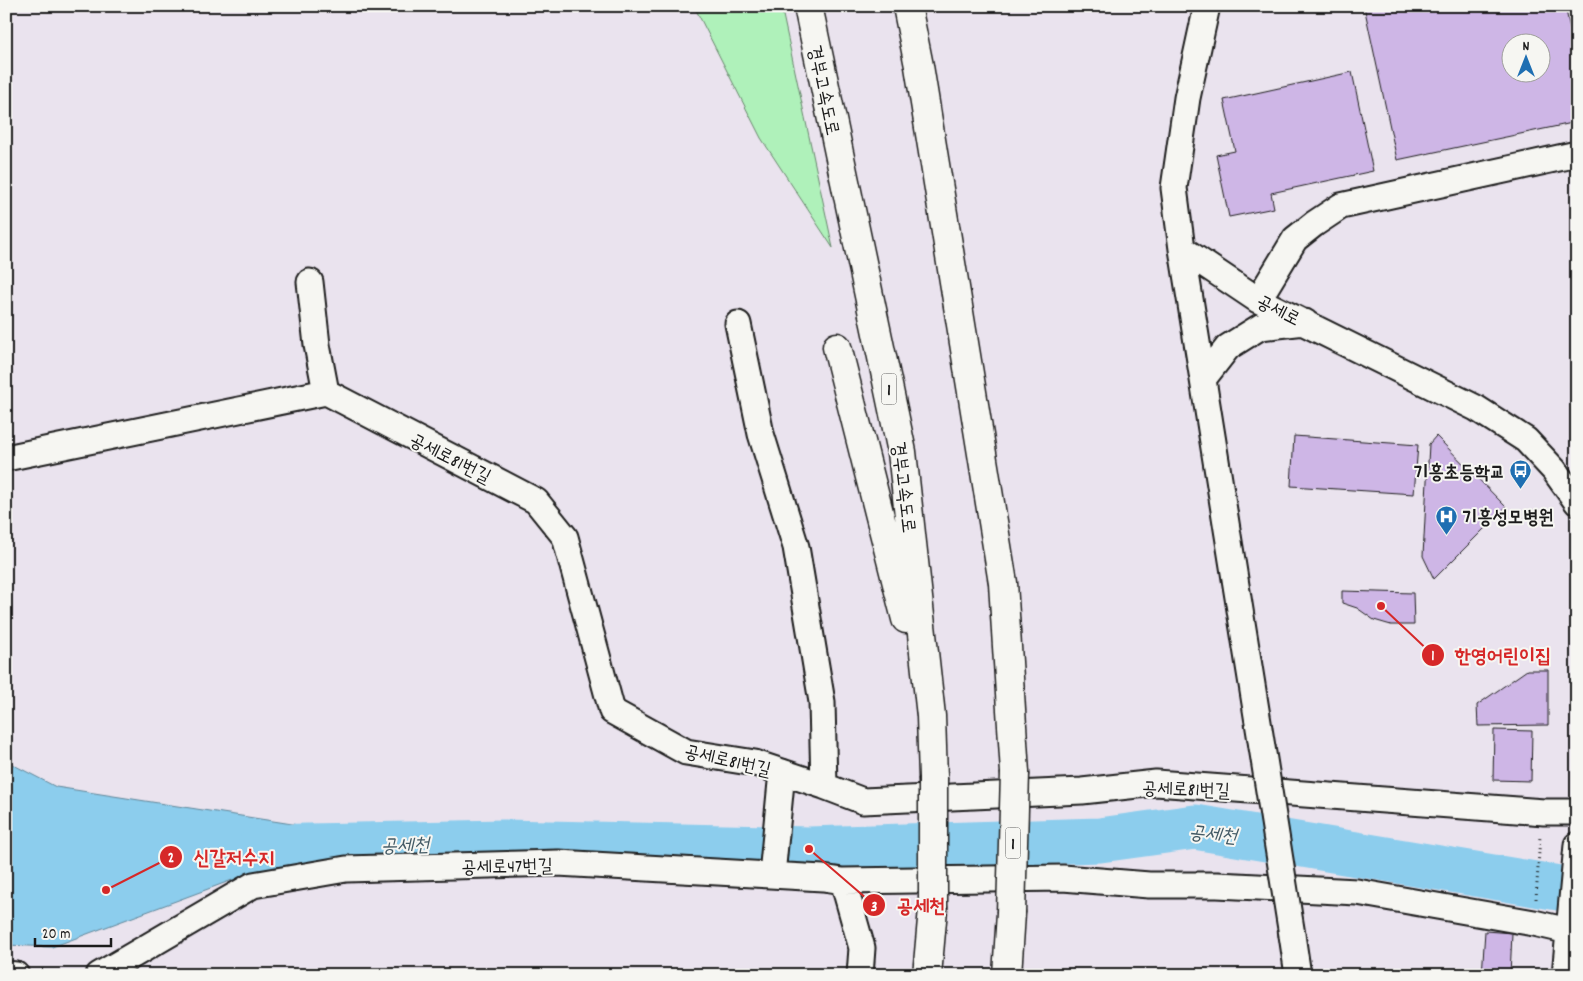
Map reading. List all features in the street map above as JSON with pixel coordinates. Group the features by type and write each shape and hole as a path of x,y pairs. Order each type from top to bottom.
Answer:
{"highway":[{"name":"경부고속도로","path":"808,6 902,452 931,716 933,909 927,975"},
{"name":"1","path":"907,6 919,66 1003,584 1015,773 1011,913 1007,975"},
{"path":"837,347 931,716"}],"street":[{"path":"1207,6 1187,98 1174,188 1182,249 1298,975"},
{"path":"1258,300 1295,239 1341,206 1577,154"},
{"name":"공세로","path":"1182,249 1258,300 1476,408 1526,440 1554,470 1577,500"},
{"path":"6,458 326,392 317,345 310,282"},
{"path":"1203,379 1228,347 1260,327 1305,322"},
{"path":"738,324 761,434 796,547 822,702 824,786"},
{"name":"공세로81번길","path":"326,392 536,501 565,538 612,711 686,752 754,763 863,801 1082,791 1156,783 1544,812 1577,812"},
{"path":"772,874 782,773"},
{"path":"1565,975 1573,932 1577,845"},
{"name":"공세로47번길","path":"99,975 253,886 346,869 558,863 772,874 843,881 1063,878 1149,885 1357,892 1534,923 1573,932"},
{"path":"843,881 862,948 860,975"},
{"path":"6,974 16,975"}],"path":[{"path":"1536,901 1541,833"}],"green space":[{"path":"694,6 781,6 833,248 761,138"}],"water":[{"path":"6,761 56,787 356,834 52,947 6,945"}],"building":[{"path":"1364,6 1565,6 1577,60 1577,122 1397,160"},
{"path":"1352,72 1373,171 1271,193 1274,208 1229,217 1216,155 1235,151 1224,100"},
{"path":"1294,436 1418,445 1414,494 1291,486"},
{"path":"1436,436 1506,507 1434,579 1423,556 1429,444"},
{"path":"1342,591 1413,593 1414,625 1391,625 1374,620 1357,608 1342,603"},
{"path":"1527,670 1548,670 1548,725 1478,726 1477,705"},
{"path":"1494,730 1532,731 1531,781 1493,780"},
{"path":"1485,931 1512,933 1510,975 1482,975"}],"waterway":[{"name":"공세천","path":"260,847 504,842 809,849 1100,840 1195,827 1577,891"}],"place":[{"name":"기흥초등학교","path":"1521,490"},
{"name":"기흥성모병원","path":"1446,535"},
{"name":"한영어린이집","path":"1381,606"},
{"name":"공세천","path":"809,849"},
{"name":"신갈저수지","path":"106,890"}]}
